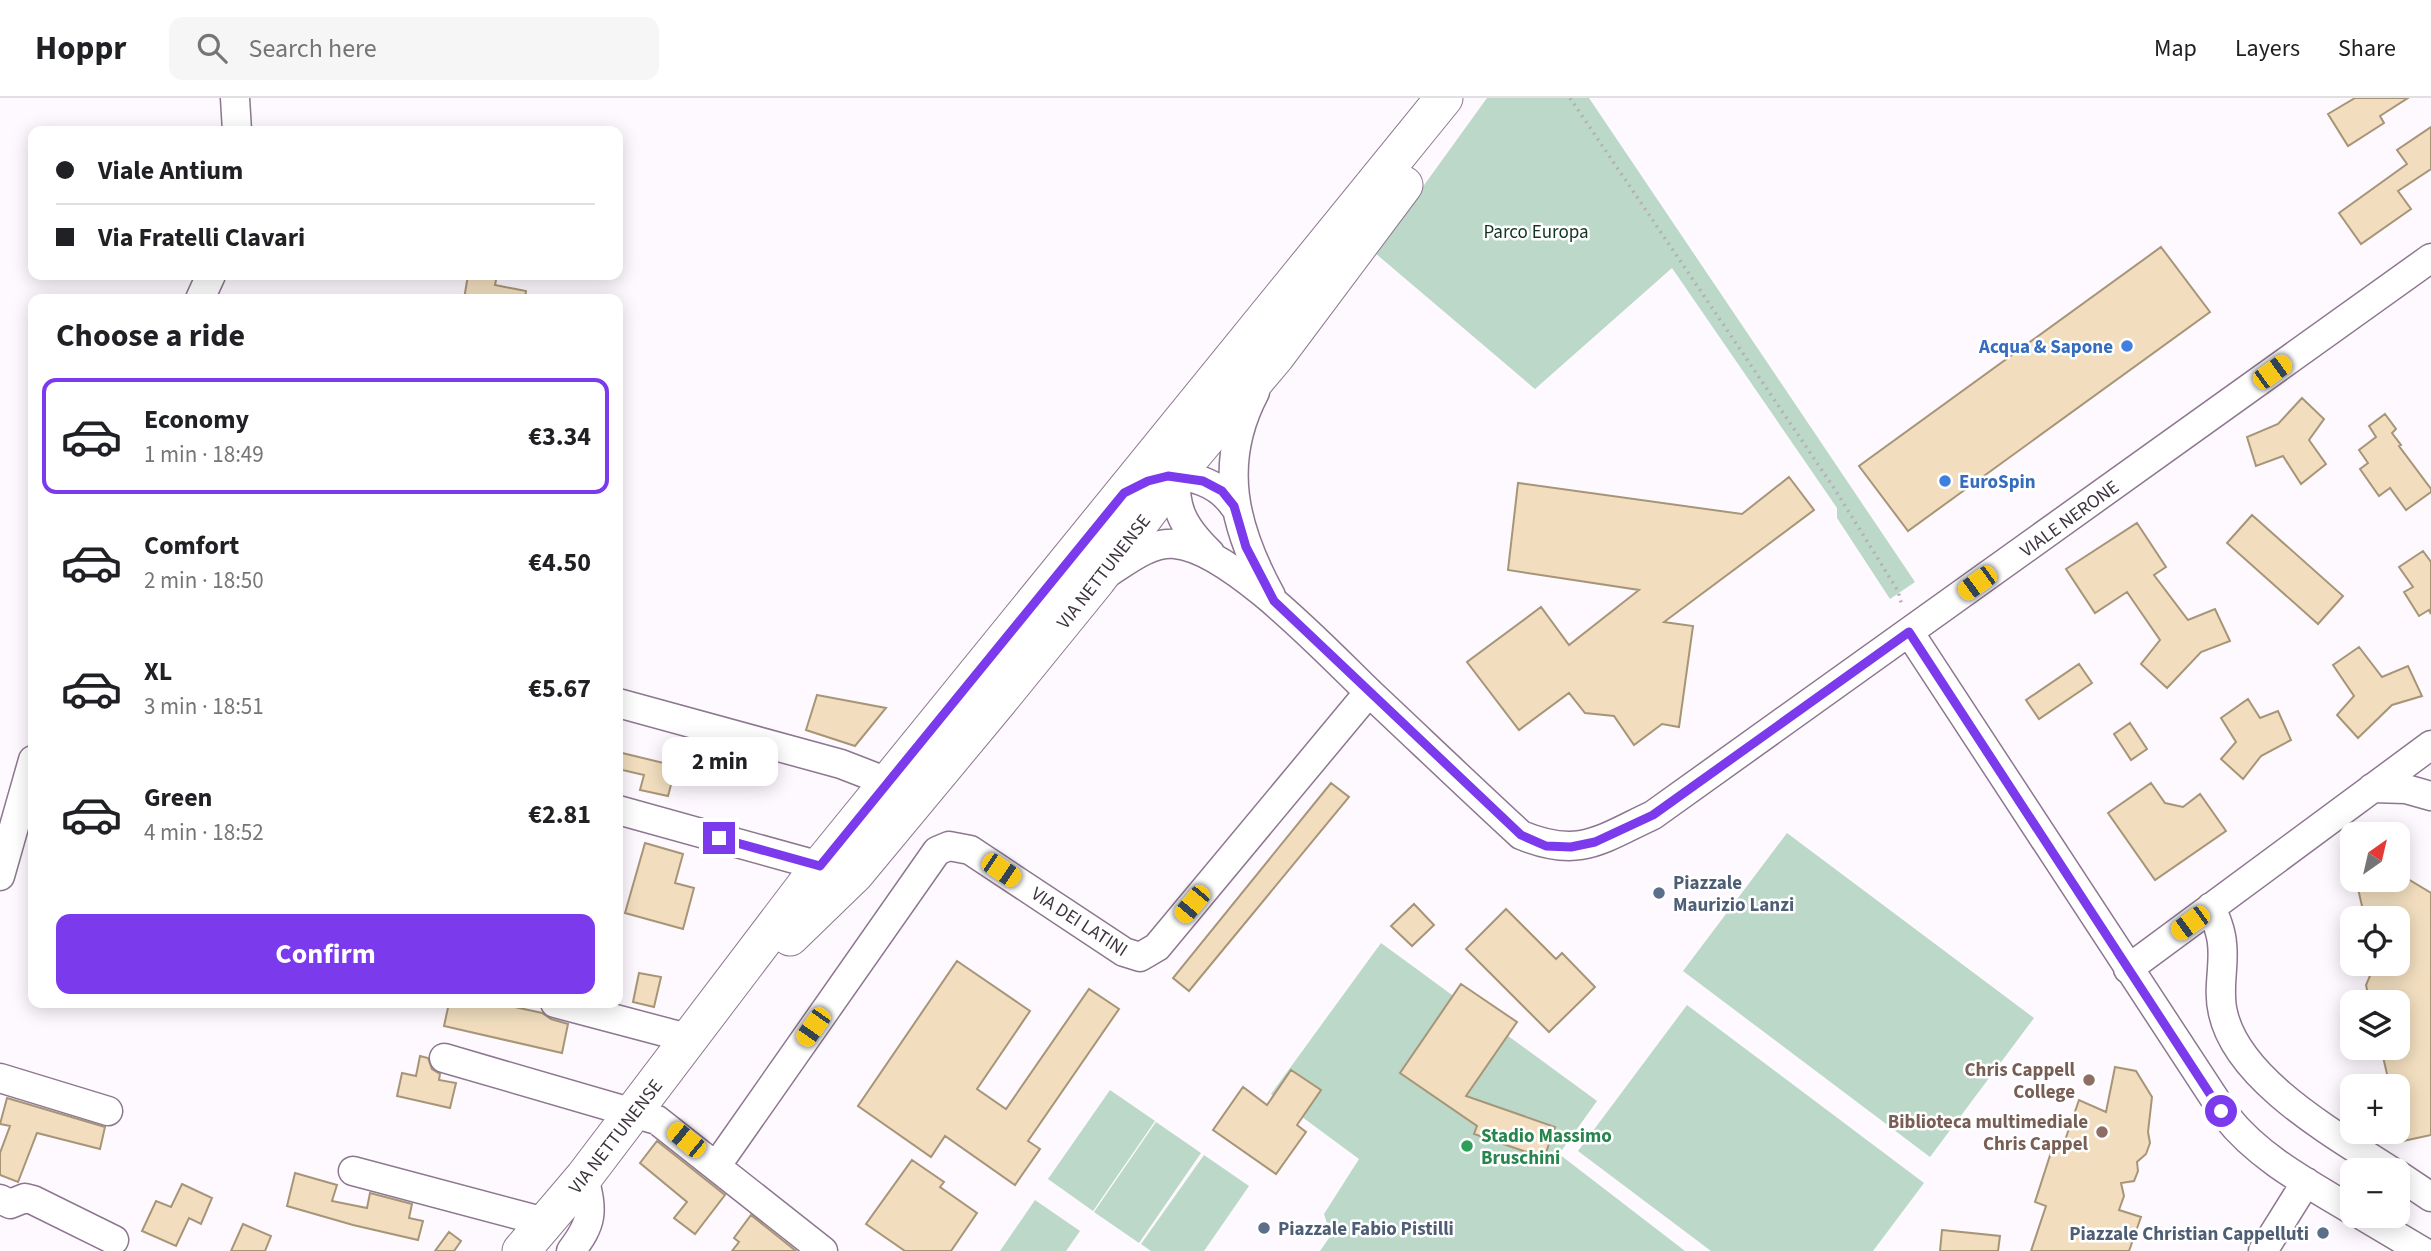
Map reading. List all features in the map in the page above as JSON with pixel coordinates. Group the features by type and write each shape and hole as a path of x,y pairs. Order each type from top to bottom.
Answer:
{"main road":[{"name":"VIA NETTUNENSE","path":"902,792 1124,493 1444,98"},
{"name":"VIA NETTUNENSE","path":"521,1251 584,1177 699,1028 902,792 1097,580 1175,476 1276,356 1469,98"}],"street":[{"path":"235,98 237,126"},
{"name":"VIALE NERONE","path":"1097,580 1136,554 1159,545 1183,546 1219,562 1274,601 1521,835 1546,846 1571,847 1595,842 1653,815 2431,258"},
{"name":"VIALE NERONE","path":"1274,601 1246,547 1234,506 1233,485 1239,430 1253,395 1276,356"},
{"name":"VIALE NERONE","path":"1180,424 1175,476 1181,517 1188,529 1219,562"},
{"path":"1124,493 1148,481 1175,476 1203,481 1216,487 1234,506"},
{"path":"1909,632 2230,1122 2260,1151 2340,1203"},
{"name":"VIA DEI LATINI","path":"717,1165 937,851 948,846 970,850 1124,952 1140,957 1157,947 1369,692"},
{"path":"623,704 841,764 902,792"},
{"path":"2128,969 2431,745"},
{"path":"2372,788 2406,789 2431,796"},
{"path":"0,876 24,824 28,796"},
{"path":"623,812 833,875"},
{"path":"2211,907 2222,943 2221,1007 2228,1032 2234,1042 2255,1069 2277,1090 2372,1158"},
{"path":"584,1008 699,1028"},
{"path":"444,1058 635,1111 664,1124 824,1251"},
{"path":"0,1078 108,1111"},
{"path":"353,1171 545,1222"},
{"path":"571,1251 585,1231 590,1217 584,1177"},
{"path":"2263,1251 2306,1182"},
{"path":"2410,1183 2431,1197"},
{"path":"3,1208 25,1198 33,1200 114,1240"},
{"path":"2384,1228 2423,1251"}],"path":[{"path":"1570,98 1835,488 1898,591 1909,632"}],"green space":[{"name":"Parco Europa","path":"1487,98 1589,98 1915,582 1890,599 1837,518 1837,508 1672,268 1535,389 1375,253"},
{"path":"1787,833 2034,1018 1930,1157 1683,971"},
{"path":"1381,943 1597,1101 1559,1154 1685,1251 1320,1251 1331,1235 1324,1214 1359,1159 1271,1094"},
{"path":"1687,1005 1924,1183 1873,1251 1711,1251 1578,1151"},
{"path":"1110,1090 1155,1121 1093,1211 1048,1179"},
{"path":"1156,1122 1201,1153 1139,1243 1094,1212"},
{"path":"1204,1155 1249,1186 1204,1251 1151,1251 1141,1244"},
{"path":"1035,1200 1080,1231 1066,1251 1000,1251"}],"building":[{"path":"2355,98 2408,98 2380,116 2384,123 2348,146 2328,114"},
{"path":"2431,127 2431,169 2398,191 2411,209 2361,244 2339,213 2407,164 2397,150"},
{"path":"2161,247 2210,312 1908,531 1859,466"},
{"path":"467,280 496,280 495,285 526,291 526,294 465,294"},
{"path":"2302,398 2324,419 2309,440 2326,464 2301,484 2283,456 2256,466 2247,437 2278,424"},
{"path":"2385,414 2396,429 2392,433 2401,445 2399,446 2431,489 2431,492 2406,510 2390,488 2379,496 2360,469 2368,463 2359,450 2376,437 2369,426"},
{"path":"1789,477 1814,510 1664,622 1693,626 1679,727 1662,724 1634,745 1614,716 1585,713 1569,693 1519,730 1467,662 1541,607 1569,645 1639,590 1508,570 1518,483 1742,514"},
{"path":"2252,515 2343,596 2318,624 2227,543"},
{"path":"2137,523 2166,567 2154,575 2188,620 2215,609 2230,641 2201,652 2167,688 2141,664 2160,640 2127,592 2095,613 2066,569"},
{"path":"2423,551 2431,562 2431,614 2429,610 2419,616 2404,592 2413,587 2399,567"},
{"path":"2359,647 2382,677 2408,666 2422,696 2392,705 2358,738 2337,715 2354,696 2333,665"},
{"path":"2079,664 2092,683 2039,719 2026,700"},
{"path":"817,695 886,708 855,746 806,730"},
{"path":"2248,699 2260,718 2278,711 2291,740 2261,756 2243,779 2221,759 2236,742 2221,718"},
{"path":"2130,723 2147,749 2131,760 2114,734"},
{"path":"623,753 676,766 668,796 640,790 644,775 623,770"},
{"path":"1331,783 1349,797 1189,991 1173,978"},
{"path":"2151,783 2165,803 2183,807 2200,794 2226,831 2155,880 2108,813"},
{"path":"645,843 683,854 675,883 694,888 683,929 625,913"},
{"path":"2410,880 2431,893 2431,1135 2410,1140 2410,1074 2387,1074 2384,1060 2410,1060 2410,990 2367,990 2366,985 2370,976 2410,976 2410,906 2362,906 2359,892 2410,892"},
{"path":"1414,904 1434,925 1412,946 1391,926"},
{"path":"1506,909 1556,959 1562,953 1595,987 1549,1032 1466,949"},
{"path":"957,961 1030,1011 977,1089 1006,1109 1089,989 1119,1009 1028,1141 1040,1149 1015,1185 945,1136 931,1157 858,1106"},
{"path":"639,973 661,977 654,1007 633,1002"},
{"path":"1461,984 1517,1022 1466,1096 1555,1127 1544,1158 1474,1134 1477,1126 1400,1073"},
{"path":"448,1008 520,1008 542,1013 568,1024 562,1053 444,1026"},
{"path":"420,1056 428,1058 432,1069 440,1074 439,1080 456,1083 450,1108 397,1096 402,1073 416,1076"},
{"path":"2115,1067 2136,1071 2152,1097 2148,1132 2150,1143 2146,1154 2137,1162 2138,1171 2134,1181 2121,1183 2124,1196 2119,1210 2141,1217 2129,1251 2031,1251 2046,1206 2035,1202 2054,1143 2063,1146 2079,1100 2106,1112"},
{"path":"1291,1070 1321,1090 1297,1125 1306,1132 1276,1174 1213,1130 1243,1087 1267,1105"},
{"path":"7,1098 105,1127 100,1149 37,1133 18,1182 0,1175 0,1153 10,1126 0,1124"},
{"path":"657,1141 725,1195 695,1234 674,1218 687,1202 640,1163"},
{"path":"912,1160 944,1182 940,1187 977,1213 951,1251 905,1251 866,1224"},
{"path":"295,1173 337,1185 332,1201 367,1208 370,1193 412,1204 409,1218 423,1221 418,1240 287,1206"},
{"path":"182,1184 212,1198 201,1224 189,1218 176,1246 142,1231 156,1201 171,1207"},
{"path":"751,1215 796,1251 732,1251 739,1242 734,1238"},
{"path":"243,1224 271,1236 265,1251 231,1251"},
{"path":"1942,1230 2000,1236 1998,1251 1940,1251"},
{"path":"449,1232 461,1241 454,1251 435,1251"}],"place":[{"name":"Acqua & Sapone","path":"2127,346"},
{"name":"EuroSpin","path":"1945,481"},
{"name":"Piazzale Maurizio Lanzi","path":"1659,893"},
{"name":"Chris Cappell College","path":"2089,1080"},
{"name":"Biblioteca multimediale Chris Cappel","path":"2102,1132"},
{"name":"Stadio Massimo Bruschini","path":"1467,1146"},
{"name":"Piazzale Fabio Pistilli","path":"1264,1228"},
{"name":"Piazzale Christian Cappelluti","path":"2323,1233"}],"route":[{"path":"719,838 820,866 1124,493 1162,477 1175,476 1203,481 1222,491 1234,506 1246,547 1274,601 1521,835 1546,846 1571,847 1595,842 1653,815 1909,632 2221,1111"}]}
